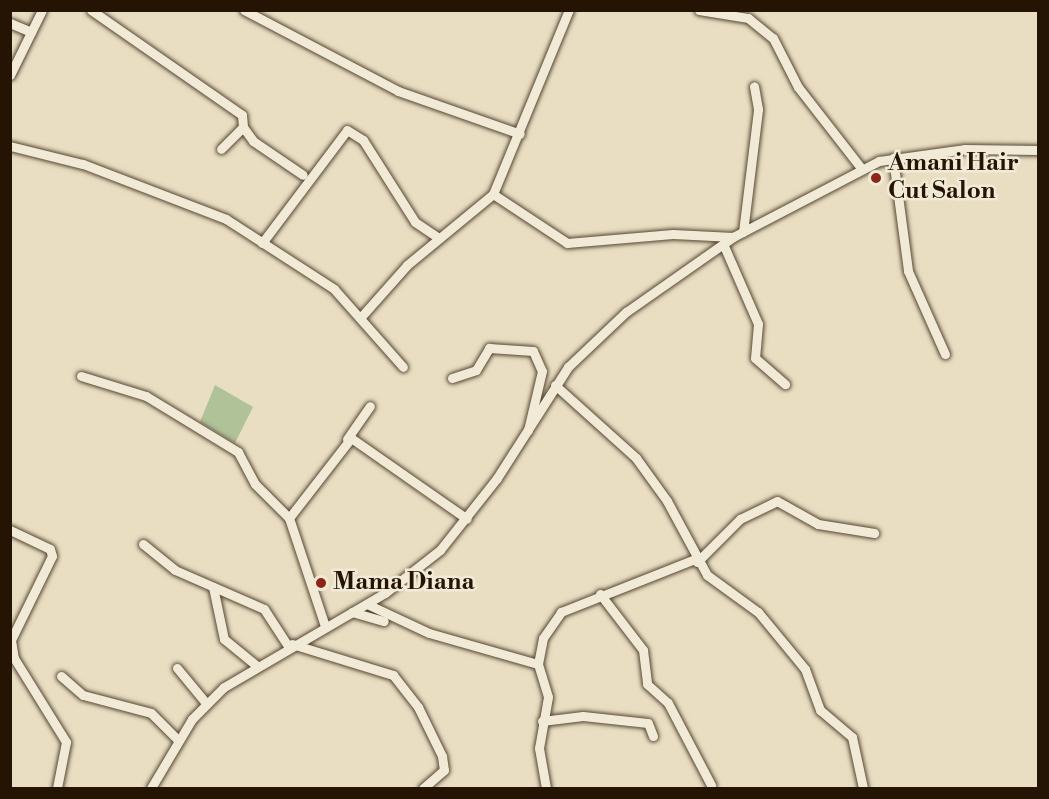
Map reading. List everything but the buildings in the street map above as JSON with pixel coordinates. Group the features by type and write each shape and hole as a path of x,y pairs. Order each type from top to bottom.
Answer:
{"street":[{"path":"10,75 42,10"},
{"path":"91,10 242,115 243,127 253,141 303,175"},
{"path":"244,10 398,91 520,134"},
{"path":"360,318 439,238 493,194 520,134 569,10"},
{"path":"699,10 748,18 773,38 798,87 861,168"},
{"path":"10,23 31,32"},
{"path":"742,232 758,109 754,86"},
{"path":"221,149 243,127"},
{"path":"262,243 347,130 363,140 415,222 439,238"},
{"path":"10,146 188,201 262,243 334,289 403,367"},
{"path":"151,789 178,740 206,703 257,666 290,645 367,604 425,563 467,519 528,432 555,386 603,328 724,246 733,237 861,168 893,158 987,147 1038,150"},
{"path":"893,158 908,271 945,354"},
{"path":"493,194 567,243 673,234 733,237"},
{"path":"724,246 758,324 755,358 785,384"},
{"path":"452,378 476,370 489,348 533,351 542,371 528,432"},
{"path":"81,376 146,396 231,446 255,484 289,518 325,626"},
{"path":"555,386 636,458 667,501 696,560 725,593 764,618 805,669 820,710 852,737 863,789"},
{"path":"289,518 317,488 347,438 370,406"},
{"path":"347,438 356,439 467,519"},
{"path":"546,789 540,776 542,721 548,697 538,664 543,638 555,618 600,594 696,560 746,515 777,501 818,524 874,532"},
{"path":"10,530 50,549 52,556 23,613 11,651 66,742 57,789"},
{"path":"143,544 165,564 264,609 290,645 393,675 418,707 442,756 444,770 423,789"},
{"path":"213,586 224,639 257,666"},
{"path":"600,594 643,650 647,684 668,703 711,785"},
{"path":"367,604 429,633 538,664"},
{"path":"10,610 23,613"},
{"path":"352,612 384,621"},
{"path":"177,668 206,703"},
{"path":"61,676 83,694 151,713 178,740"},
{"path":"542,721 583,717 648,723 653,736"}],"green space":[{"path":"215,385 253,407 235,443 200,422"}],"place":[{"name":"Amani Hair Cut Salon","path":"876,178"},
{"name":"Mama Diana","path":"321,583"}]}
